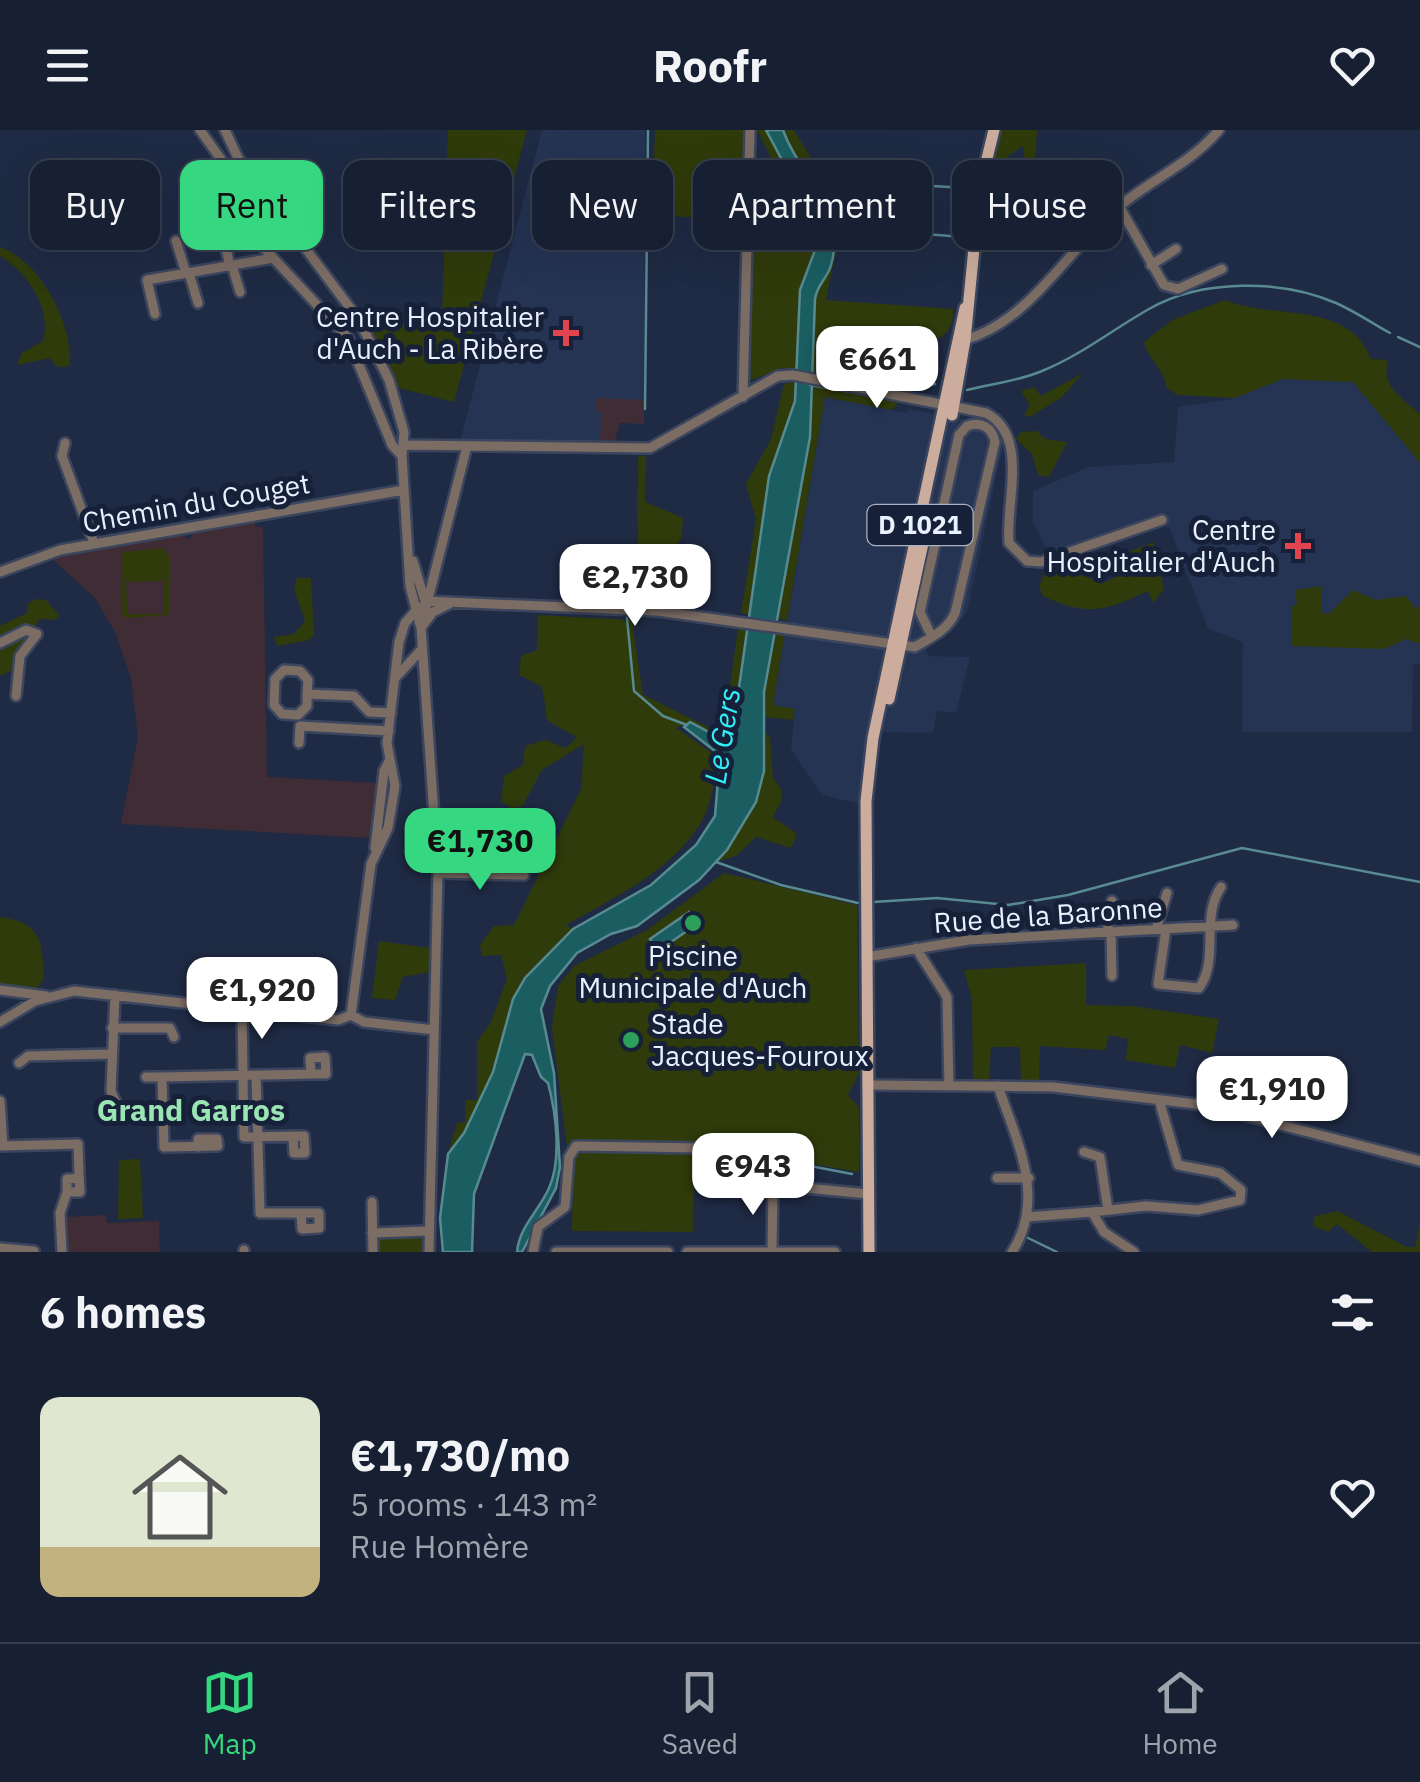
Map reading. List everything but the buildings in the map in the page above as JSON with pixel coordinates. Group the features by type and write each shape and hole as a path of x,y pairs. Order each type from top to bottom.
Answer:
{"main road":[{"name":"D 1021","path":"871,765 950,406 980,187 994,130"},
{"name":"D 1021","path":"868,1252 864,832 871,765 890,661 897,645"}],"street":[{"path":"200,130 230,172 243,223 348,338 392,445 403,450 467,446 650,448 778,376 793,375 986,413 999,421 1011,447 1009,544 1021,559 1041,562 1162,520"},
{"path":"742,397 750,130"},
{"path":"1122,204 1186,163 1219,130"},
{"path":"226,131 238,158 359,320 398,403 404,490 421,606 438,873 429,1252"},
{"path":"1122,211 1164,286 1173,289 1222,269"},
{"path":"1132,228 1145,222"},
{"path":"176,241 198,303"},
{"path":"1150,265 1176,249"},
{"path":"226,250 240,292"},
{"path":"961,339 986,330 1028,300 1076,250"},
{"path":"154,314 147,280 273,258"},
{"path":"990,430 999,421"},
{"path":"421,606 449,603 621,608 738,619 915,646 932,637 947,627 955,613 995,442 990,430 973,424 958,435 920,612 932,637"},
{"path":"66,443 62,456 94,543"},
{"path":"376,850 388,828 395,780 389,761 389,731 401,633 431,588 467,446"},
{"name":"Chemin du Couget","path":"0,572 46,554 94,543 404,490"},
{"path":"431,588 449,603"},
{"path":"421,628 434,612 449,603"},
{"path":"0,643 26,630 36,634 20,656 16,696"},
{"path":"840,636 875,648 890,661"},
{"path":"395,678 422,649"},
{"path":"284,670 300,671 308,680 307,694 307,706 298,715 282,714 274,705 275,678 284,670"},
{"path":"307,694 354,696 370,712 391,714"},
{"path":"299,743 300,726 389,731"},
{"path":"350,1015 384,771 389,761"},
{"path":"438,873 524,875"},
{"path":"1168,893 1161,929 1158,984 1199,988 1209,959 1212,901 1220,887"},
{"path":"1112,901 1112,976"},
{"name":"Rue de la Baronne","path":"866,957 969,940 1233,925"},
{"path":"916,948 947,997 949,1086"},
{"path":"0,990 48,996 74,992 115,995 338,1020 350,1015 364,1022 434,1030"},
{"path":"115,995 111,1095 118,1105"},
{"path":"0,1022 48,996"},
{"path":"242,1009 244,1137 294,1136"},
{"path":"112,1028 170,1028 174,1036"},
{"path":"19,1064 28,1056 111,1054"},
{"path":"146,1077 311,1074"},
{"path":"256,1075 260,1212 301,1213"},
{"path":"162,1077 164,1147 198,1147"},
{"path":"867,1085 1096,1091 1237,1111 1420,1161"},
{"path":"998,1086 1028,1178 1027,1216 1012,1252"},
{"path":"1027,1216 1146,1206 1198,1210 1240,1200 1241,1190 1220,1172 1178,1165 1159,1100"},
{"path":"0,1101 2,1146 78,1144 79,1178 67,1179 60,1213 62,1252"},
{"path":"533,1252 538,1227 564,1206 573,1148 700,1148 701,1178 868,1194"},
{"path":"1084,1152 1100,1158 1108,1210"},
{"path":"997,1178 1028,1178"},
{"path":"772,1251 773,1186"},
{"path":"372,1202 373,1252"},
{"path":"1092,1212 1096,1225 1134,1252"},
{"path":"372,1233 429,1231"},
{"path":"0,1248 34,1251"},
{"path":"556,1252 668,1252"},
{"path":"690,1252 835,1252"}],"shaded area":[{"path":"448,130 527,130 512,186 512,160 447,160"},
{"name":"Centre Hospitalier d'Auch - La Ribère","path":"542,130 645,130 645,160 534,160"},
{"path":"655,130 747,130 746,160 693,160 693,217 673,216 673,160 654,160"},
{"path":"757,130 766,130 782,160 772,160"},
{"path":"766,130 783,130 799,160 782,160"},
{"path":"783,130 794,130 812,160 799,160"},
{"path":"1001,130 1037,130 1035,160 1025,160 1023,146 1007,160 995,160"},
{"name":"Centre Hospitalier d'Auch - La Ribère","path":"532,168 532,250 645,250 644,424 620,423 614,443 460,441"},
{"path":"0,247 28,265 51,296 66,331 70,366 57,367 49,358 17,365 22,353 43,341 44,316 28,281 0,256"},
{"path":"444,250 495,250 454,402 399,388 365,315 442,315"},
{"path":"750,250 815,250 800,290 797,370 782,368 749,381"},
{"path":"815,250 834,250 830,270 815,299 810,437 764,692 764,771 756,802 727,850 699,880 637,926 611,934 577,953 550,986 541,1009 554,1073 560,1167 556,1188 522,1252 517,1252 519,1243 549,1188 557,1150 548,1083 541,1077 532,1055 525,1054 474,1194 472,1252 443,1252 440,1218 448,1154 464,1133 493,1072 513,999 525,978 573,929 651,885 696,845 715,816 720,755 684,727 690,722 731,744 769,476 795,401 800,290"},
{"path":"836,250 826,300 953,309 953,317 943,336 927,348 920,368 929,386 905,394 892,410 825,397 787,620 778,619 810,437 815,299"},
{"path":"1225,300 1328,320 1360,340 1371,359 1388,360 1390,384 1420,414 1420,463 1353,382 1283,379 1235,398 1177,395 1167,388 1144,342 1172,320"},
{"path":"1083,373 1062,397 1030,417 1024,415 1030,405 1021,391 1034,387 1041,396"},
{"name":"Centre Hospitalier d'Auch","path":"1283,379 1353,382 1420,463 1420,664 1413,664 1412,732 1242,732 1243,642 1208,629 1170,529 1164,525 1053,563 1033,522 1033,491 1088,467 1174,462 1178,407 1232,399"},
{"path":"796,381 795,401 769,476 751,615 741,613 756,519 746,484 771,439 784,384"},
{"path":"825,397 907,413 908,409 964,419 981,417 998,428 1003,446 967,612 951,632 925,649 929,656 970,657 956,713 937,711 933,733 870,732 860,804 822,795 791,750 795,709 773,705"},
{"path":"596,398 644,400 644,424 620,423 614,443 600,443 601,412 596,411"},
{"path":"1037,431 1045,439 1067,442 1049,477 1038,475 1032,454 1016,439 1021,432"},
{"path":"639,455 646,457 645,502 683,518 681,539 635,600 594,600 593,595 625,573 637,551"},
{"path":"254,520 256,527 263,527 267,777 378,783 371,838 121,824 138,737 131,678 115,632 95,598 52,559 181,533 189,540 195,531"},
{"path":"1153,542 1164,589 1153,603 1148,591 1096,609 1072,607 1043,596 1039,586 1045,572 1070,566 1100,584 1121,575 1121,555"},
{"path":"162,548 169,556 169,615 126,618 122,613 122,552","holes":["164,576 164,614 127,614 126,577 128,582 161,581"]},
{"path":"297,578 311,578 314,635 309,640 277,646 274,637 294,634 305,621 294,589"},
{"path":"1322,586 1321,613 1330,613 1353,590 1376,600 1406,596 1416,609 1420,605 1420,644 1406,639 1384,649 1292,646 1291,608 1297,603 1295,590"},
{"path":"35,599 46,600 60,616 54,620 40,619 16,654 12,670 0,676 0,626 27,613 28,604"},
{"path":"538,615 632,620 643,695 710,728 719,726 726,716 738,627 749,629 731,745 690,722 676,728 712,753 713,785 706,813 691,838 670,859 646,878 566,925 573,929 525,977 513,999 493,1072 464,1133 448,1154 457,1123 465,1122 465,1100 477,1100 477,1041 490,1024 507,979 501,955 482,956 480,945 494,926 514,925 581,789 584,744 542,770 522,807 511,808 501,801 504,776 523,765 525,746 545,740 566,748 577,737 549,721 541,686 519,675 521,656 537,650"},
{"path":"776,632 785,633 773,705 795,709 793,720 765,717 764,692"},
{"path":"766,733 770,737 773,778 781,789 782,800 773,817 797,834 791,848 756,837 736,856 716,862 738,833 753,802"},
{"path":"724,873 857,905 859,1073 848,1095 859,1107 859,1172 721,1148 695,1151 693,1232 572,1231 573,1156 567,1147 552,1027 558,986 574,966 647,930"},
{"path":"689,912 697,924 658,951 650,939"},
{"path":"0,917 24,924 37,935 44,978 37,989 0,985"},
{"path":"379,941 431,948 430,972 403,977 395,1000 372,998"},
{"path":"1086,963 1086,1005 1132,1006 1219,1019 1212,1053 1180,1045 1175,1068 1126,1060 1128,1039 1109,1035 1105,1050 1040,1046 1039,1080 1021,1081 1020,1047 991,1047 989,1081 973,1081 972,1000 964,970"},
{"path":"140,1159 143,1218 118,1219 119,1160"},
{"path":"1337,1211 1407,1247 1415,1247 1420,1221 1420,1252 1372,1252 1337,1224 1328,1232 1313,1226 1315,1216"},
{"path":"106,1215 107,1223 159,1221 160,1252 65,1252 63,1217"},
{"path":"424,1236 424,1252 378,1252 378,1237"}],"waterway":[{"path":"645,409 648,130"},
{"path":"932,186 952,187"},
{"path":"932,235 952,236"},
{"path":"967,390 1042,371 1170,299 1217,288 1266,286 1314,295 1343,306 1390,333"},
{"path":"1398,337 1420,347"},
{"path":"903,392 935,384"},
{"path":"810,385 898,400"},
{"path":"627,618 634,691 663,716 687,725"},
{"path":"873,902 937,898 1008,905 1068,895 1242,848 1420,882"},
{"path":"716,862 781,885 858,903"},
{"path":"704,1153 721,1149 852,1174"},
{"path":"575,1151 619,1152"},
{"path":"648,1152 696,1153"},
{"path":"1024,1236 1057,1252"}],"place":[{"name":"Centre Hospitalier d'Auch - La Ribère","path":"566,333"},
{"name":"Centre Hospitalier d'Auch","path":"1298,546"},
{"name":"Piscine Municipale d'Auch","path":"693,923"},
{"name":"Stade Jacques-Fouroux","path":"631,1040"}],"district":[{"name":"Grand Garros","path":"191,1111"}],"water label":[{"name":"Le Gers","path":"723,736"}]}
